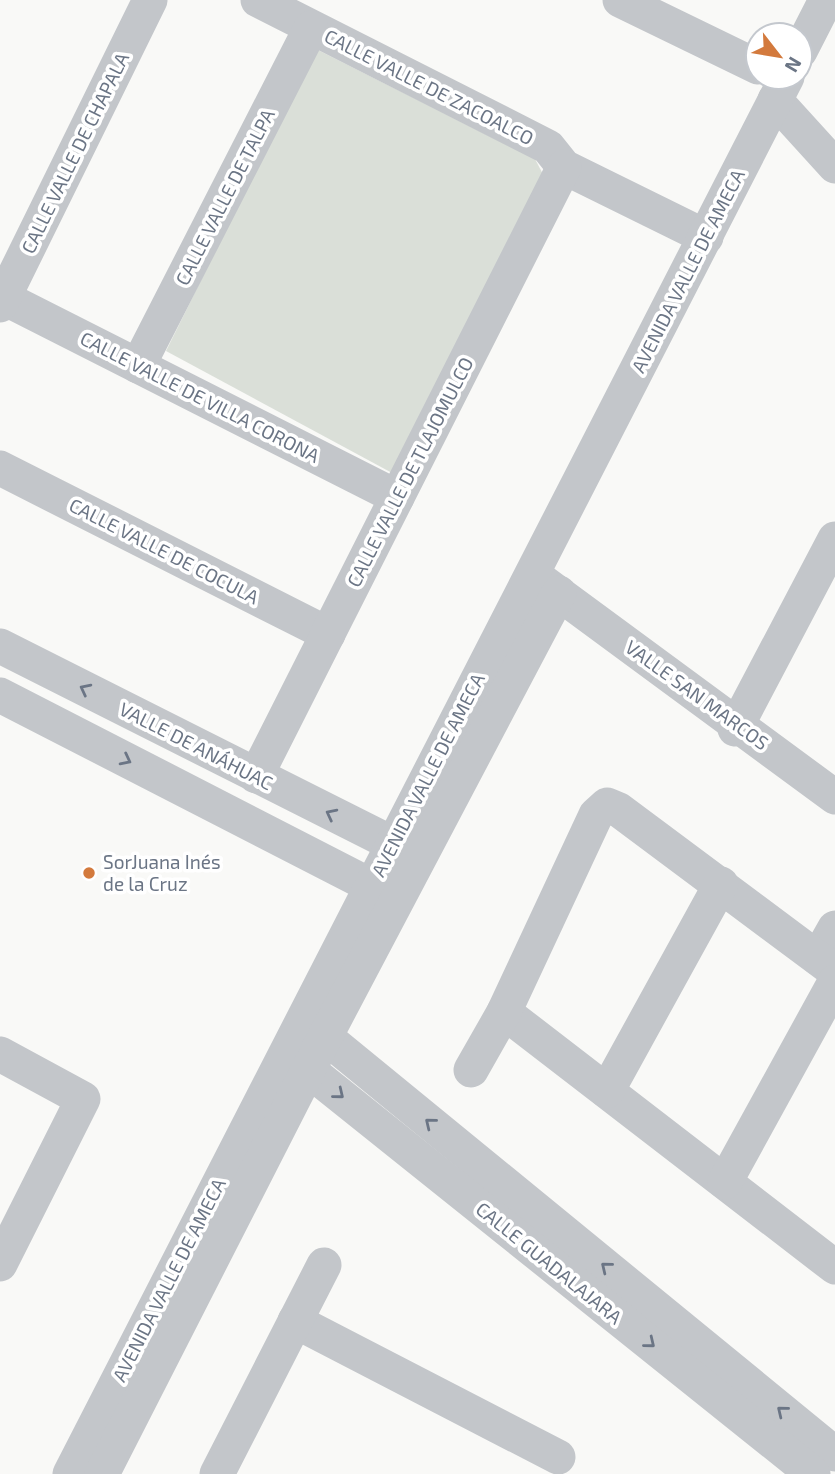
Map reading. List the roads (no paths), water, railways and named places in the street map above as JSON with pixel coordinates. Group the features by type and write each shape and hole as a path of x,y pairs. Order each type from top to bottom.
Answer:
{"street":[{"name":"CALLE VALLE DE CHAPALA","path":"2,301 150,0"},
{"name":"CALLE VALLE DE ZACOALCO","path":"258,0 548,147 564,167 706,237"},
{"name":"AVENIDA VALLE DE AMECA","path":"813,21 826,0"},
{"path":"642,5 744,56"},
{"name":"CALLE VALLE DE TALPA","path":"138,366 311,28"},
{"name":"AVENIDA VALLE DE AMECA","path":"70,1474 297,1060 545,583 774,91"},
{"path":"790,91 835,166"},
{"name":"CALLE VALLE DE TLAJOMULCO","path":"256,776 564,167"},
{"name":"CALLE VALLE DE VILLA CORONA","path":"2,301 138,366 397,497"},
{"name":"CALLE VALLE DE COCULA","path":"0,468 328,635"},
{"path":"736,727 835,539"},
{"name":"VALLE SAN MARCOS","path":"545,583 736,727 835,797"},
{"name":"VALLE DE ANÁHUAC","path":"0,646 406,851"},
{"path":"0,695 384,892"},
{"path":"471,1070 504,1012 596,815 607,805 619,810 721,884 829,971"},
{"path":"607,1091 721,884"},
{"path":"725,1182 829,971 835,928"},
{"path":"504,1012 835,1266"},
{"name":"CALLE GUADALAJARA","path":"314,1028 494,1197 813,1474"},
{"path":"0,1054 83,1099 5,1241"},
{"path":"102,1474 297,1060"},
{"name":"CALLE GUADALAJARA","path":"297,1060 494,1197 835,1454"},
{"path":"223,1472 324,1265"},
{"path":"295,1321 558,1457"}],"place":[{"name":"SorJuana Inés de la Cruz","path":"89,873"}]}
